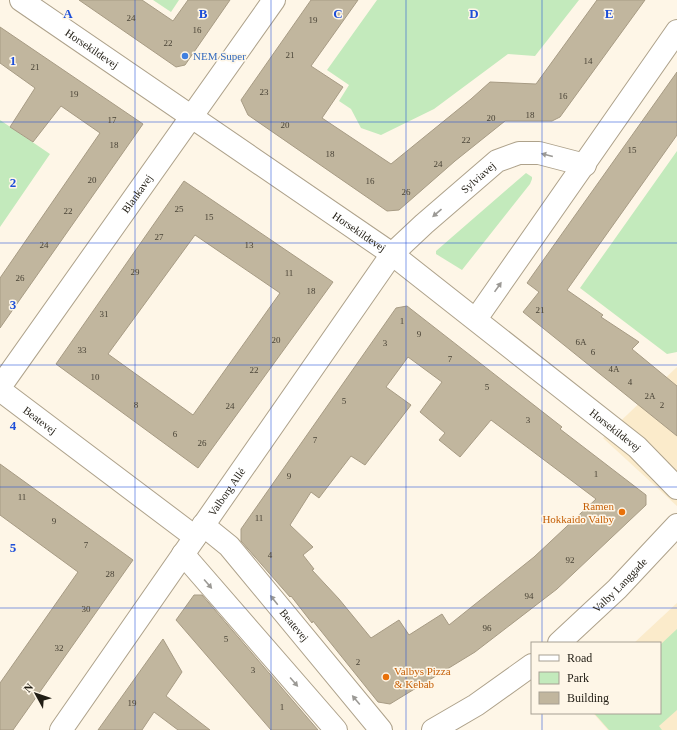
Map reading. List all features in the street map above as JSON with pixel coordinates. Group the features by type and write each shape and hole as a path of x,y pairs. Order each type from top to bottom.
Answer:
{"street":[{"name":"Horsekildevej","path":"21,0 392,254 637,447 677,488"},
{"name":"Blankavej","path":"0,388 274,0"},
{"path":"476,319 677,31"},
{"name":"Sylviavej","path":"392,254 424,224 497,161 519,153 539,153 585,164"},
{"name":"Valborg Allé","path":"61,730 392,254"},
{"name":"Beatevej","path":"0,388 199,531 229,546 381,730"},
{"name":"Valby Langgade","path":"560,642 617,589 677,525"},
{"path":"183,554 336,730"},
{"path":"433,730 476,705 531,666"}],"shaded area":[{"path":"677,367 677,506 603,438"},
{"path":"677,603 677,730 608,730 594,714 661,714 661,642 635,642"}],"green space":[{"path":"153,0 179,0 171,12"},
{"path":"377,0 579,0 535,56 508,54 434,109 381,135 361,128 351,109 339,101 349,85 327,70"},
{"path":"0,120 50,154 0,227"},
{"path":"677,151 677,352 667,354 580,288"},
{"path":"526,173 532,177 530,184 462,270 436,254 436,251"},
{"path":"677,629 677,710 659,726 662,730 609,730 595,714 661,714 661,644"}],"building":[{"path":"79,0 142,0 173,21 188,0 230,0 185,65 176,67"},
{"path":"311,0 358,0 311,66 343,87 322,118 391,164 490,82 536,84 597,0 645,0 560,117 552,121 505,121 455,161 399,210 387,211 248,115 241,100"},
{"path":"0,27 143,124 0,328 0,278 100,133 61,106 33,142 10,127 35,88 0,63"},
{"path":"677,72 677,135 567,290 603,315 601,317 639,342 632,349 677,386 677,436 523,312 539,292 527,283"},
{"path":"184,181 333,282 198,468 56,364","holes":["195,235 280,293 193,415 108,354"]},
{"path":"407,306 562,427 560,429 646,495 646,505 557,589 475,652 390,704 378,702 313,621 312,623 291,596 290,597 241,541 241,529 396,308","holes":["408,357 442,382 420,412 445,433 439,440 460,457 491,420 596,499 534,557 449,625 442,614 409,635 399,620 371,638 339,599 312,570 314,569 303,555 313,547 290,525 311,492 319,498 351,456 365,465 411,405 386,387"]},
{"path":"0,464 133,560 13,730 0,730 0,683 78,572 0,515"},
{"path":"194,595 202,595 318,730 271,730 176,620"},
{"path":"163,639 182,672 166,696 210,730 178,730 154,712 142,730 98,730"}],"place":[{"name":"NEM Super","path":"185,56"},
{"name":"Ramen Hokkaido Valby","path":"622,512"},
{"name":"Valbys Pizza & Kebab","path":"386,677"}]}
